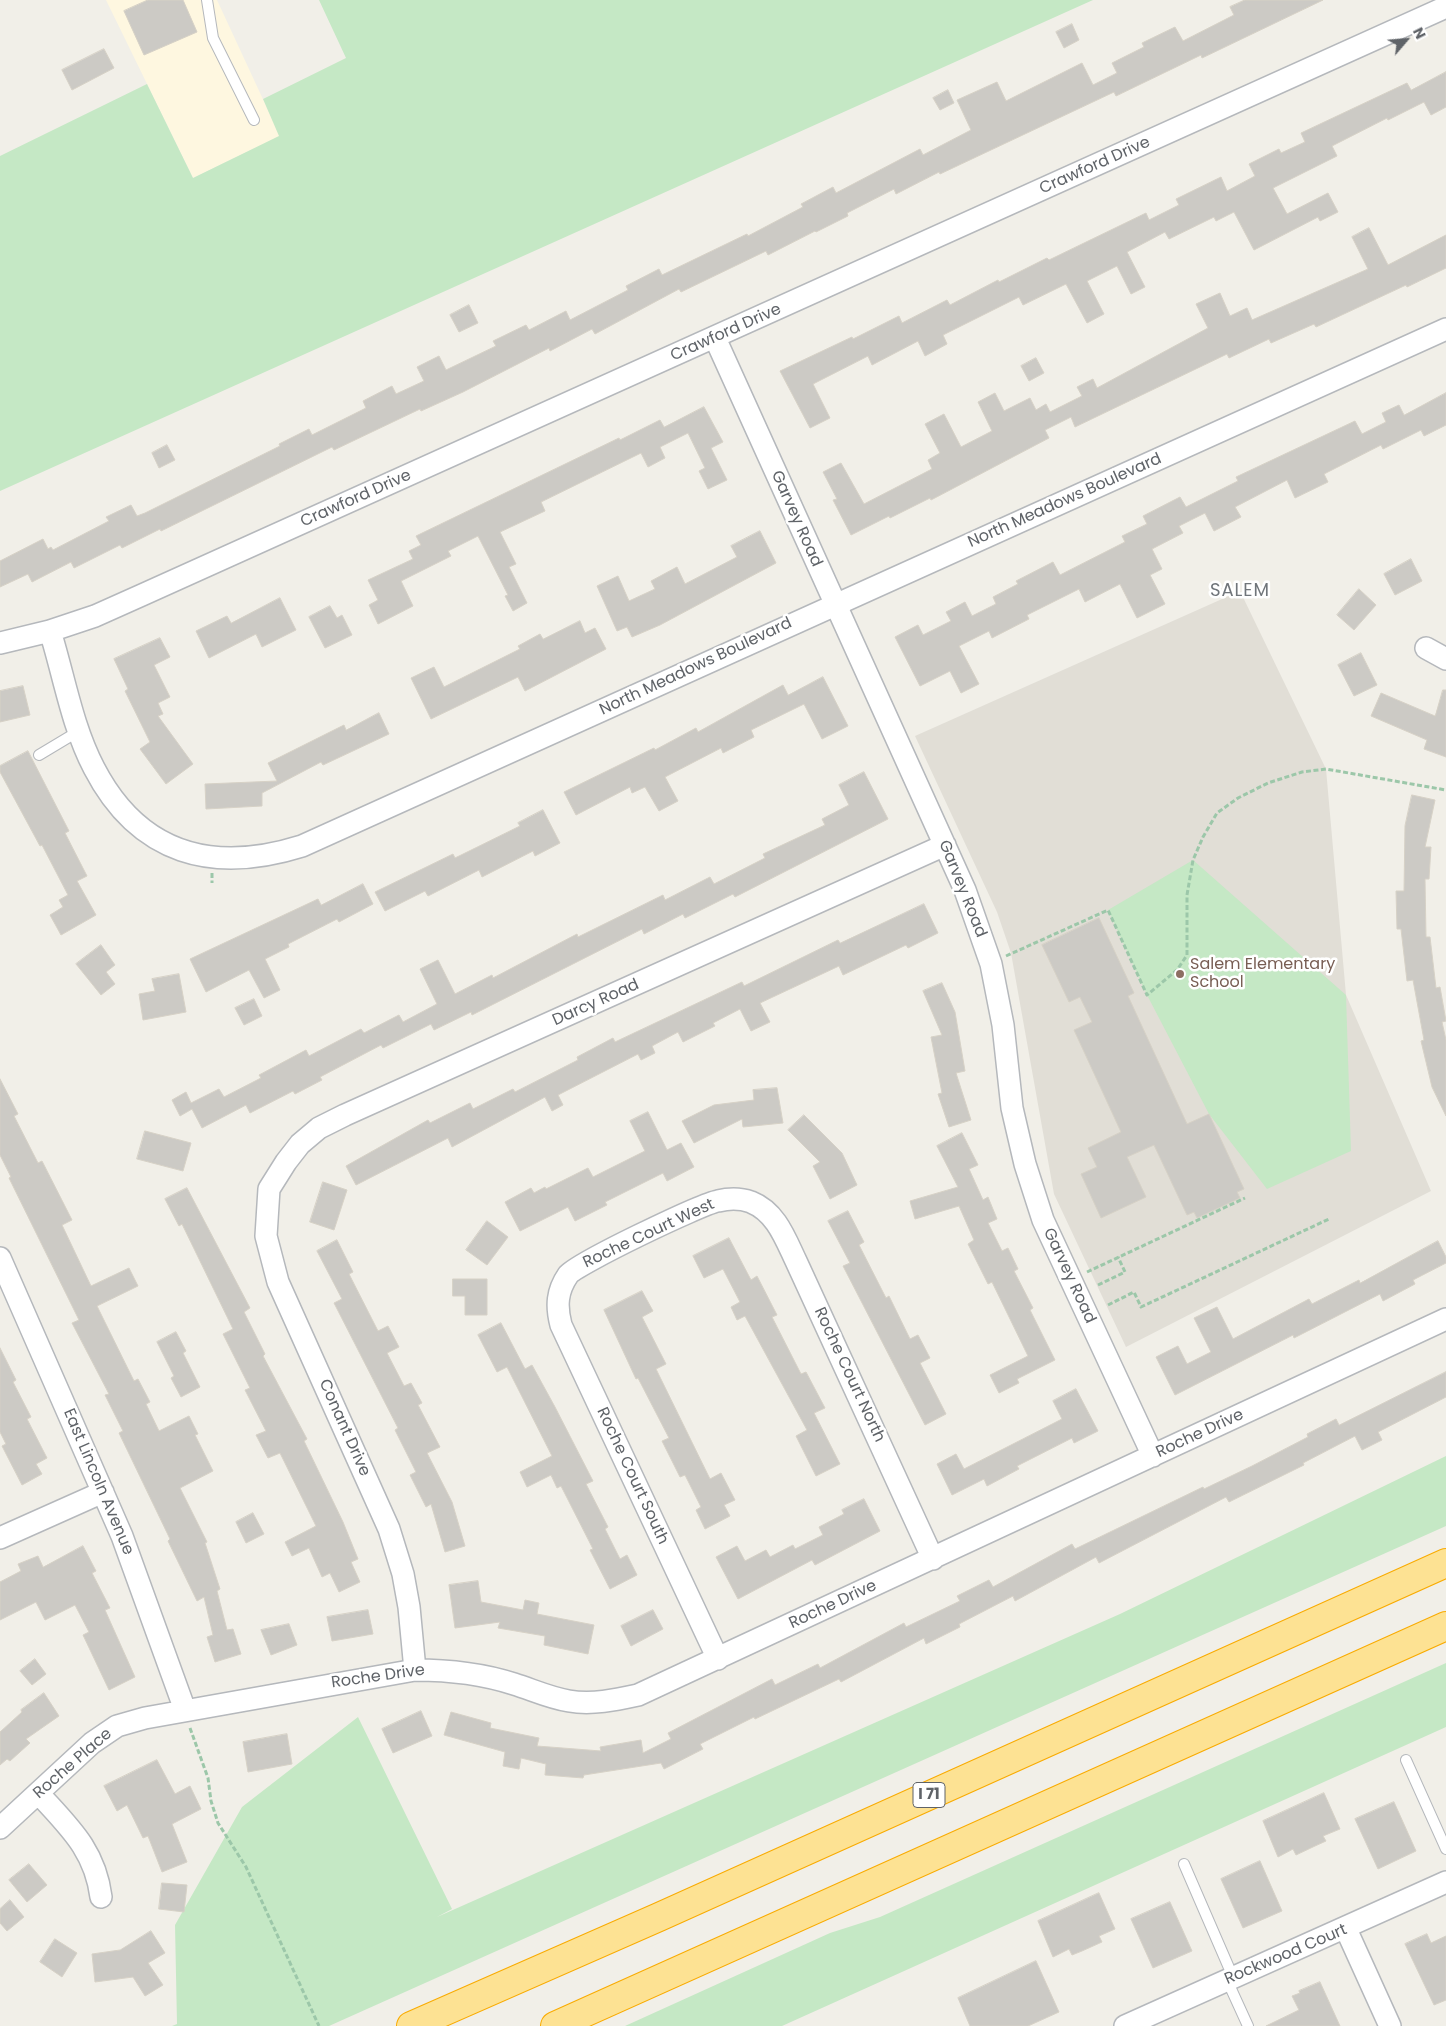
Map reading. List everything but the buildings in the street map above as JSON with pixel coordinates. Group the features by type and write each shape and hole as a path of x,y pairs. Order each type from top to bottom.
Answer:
{"highway":[{"name":"I 71","path":"411,2026 677,1909 1446,1563"},
{"path":"554,2026 1446,1626"}],"street":[{"name":"Crawford Drive","path":"0,642 50,631 95,616 142,596 1446,7"},
{"name":"North Meadows Boulevard","path":"50,631 79,732 94,768 114,802 142,828 176,850 206,858 239,860 271,856 311,842 1446,329"},
{"name":"Garvey Road","path":"715,338 965,890 991,964 1003,1025 1012,1108 1028,1173 1047,1229 1153,1456"},
{"path":"1426,648 1446,659"},
{"name":"Darcy Road","path":"269,1188 300,1144 319,1128 345,1114 945,845"},
{"name":"Conant Drive","path":"269,1188 266,1236 278,1282 389,1529 405,1582 415,1670"},
{"name":"Roche Court West","path":"560,1290 569,1273 586,1262 643,1234 716,1201 733,1198 751,1202"},
{"name":"Roche Court North","path":"751,1202 766,1210 777,1223 933,1559"},
{"name":"East Lincoln Avenue","path":"0,1258 103,1492 143,1589 185,1710"},
{"name":"Roche Court South","path":"560,1290 557,1308 561,1325 718,1659"},
{"name":"Roche Drive","path":"185,1710 415,1670 445,1670 513,1683 544,1696 569,1701 614,1701 638,1695 1446,1319"},
{"path":"0,1538 103,1492"},
{"name":"Roche Place","path":"0,1828 92,1743 117,1726 185,1710"},
{"path":"39,1794 76,1834 91,1858 99,1880 101,1897"},
{"name":"Rockwood Court","path":"1125,2026 1346,1929 1446,1882"},
{"path":"1346,1929 1390,2026"}],"lane":[{"path":"207,0 213,38 254,120"},
{"path":"39,755 79,732"},
{"path":"1406,1760 1446,1849"},
{"path":"1184,1864 1248,2026"}],"path":[{"path":"991,964 1108,910 1148,995 1177,970 1187,955 1187,895 1193,860 1203,837 1217,814 1238,798 1268,783 1302,772 1326,769 1446,790"},
{"path":"1087,1272 1245,1198"},
{"path":"1108,1304 1134,1292 1141,1306 1329,1219"},
{"path":"1098,1285 1125,1272 1118,1258"},
{"path":"185,1710 208,1778 211,1801 218,1823 246,1867 319,2026"}],"shaded area":[{"path":"106,0 217,0 280,136 193,178"},
{"name":"Salem Elementary School","path":"1240,591 1326,769 1346,995 1431,1191 1126,1347 1054,1194 1011,953 997,912 915,736"}],"green space":[{"path":"319,0 1093,0 0,491 0,156 147,84 193,178 279,136 263,99 346,58"},
{"path":"1193,860 1346,995 1351,1151 1267,1189 1209,1114 1147,995 1108,910"},
{"path":"1446,1456 1446,1526 329,2026 172,2026 177,2024 175,1925 242,1807 358,1717 452,1909 437,1917 1120,1614"},
{"path":"1446,1663 1446,1727 782,2026 625,2026 830,1933 880,1917"}],"place":[{"name":"Salem Elementary School","path":"1180,974"}],"district":[{"name":"SALEM","path":"1240,591"}]}
